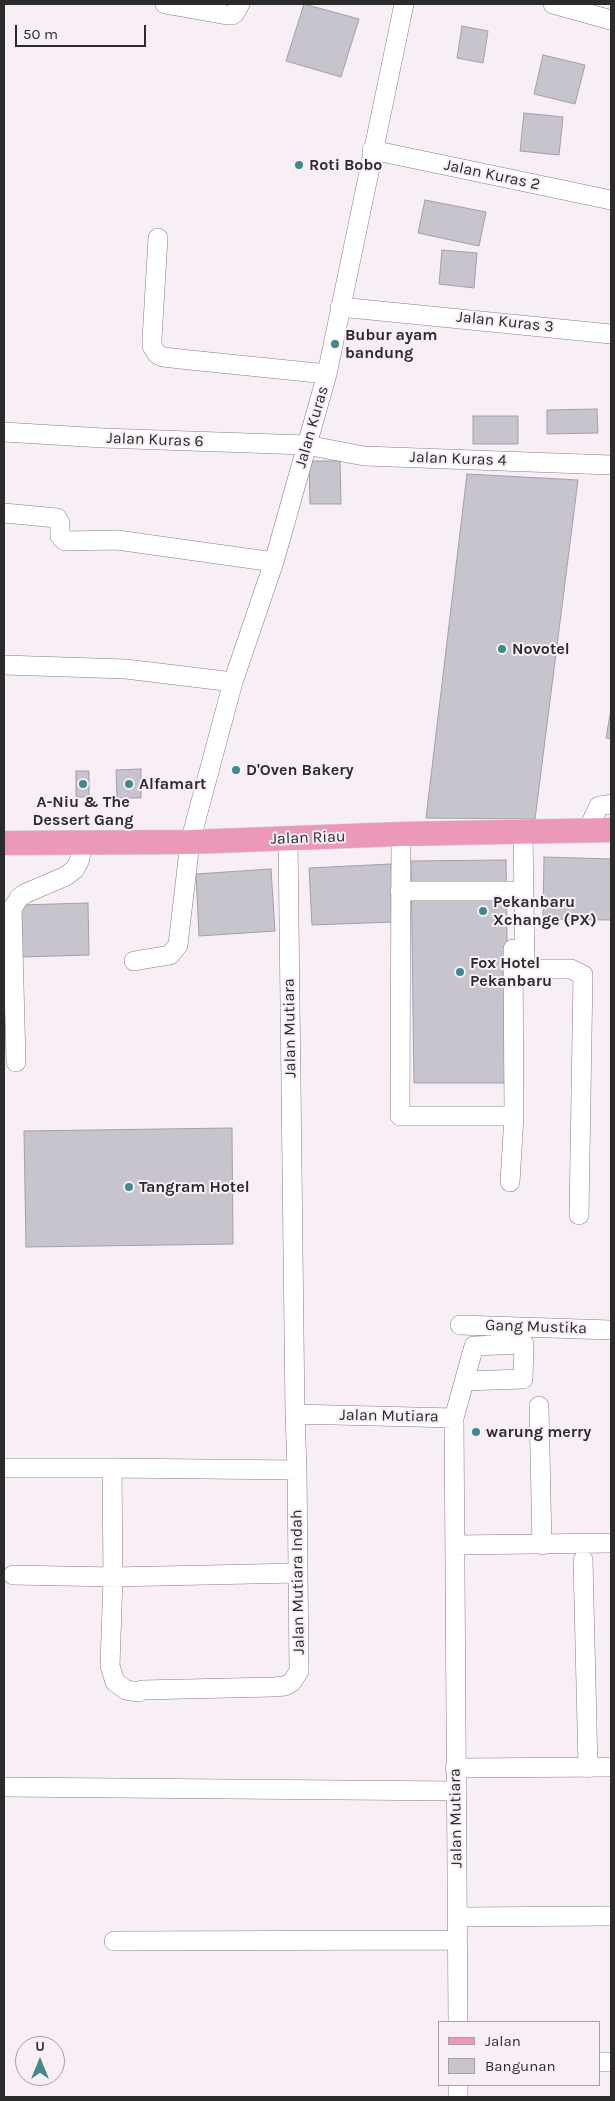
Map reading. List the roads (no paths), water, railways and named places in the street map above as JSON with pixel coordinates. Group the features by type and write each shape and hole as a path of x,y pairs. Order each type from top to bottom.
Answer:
{"main road":[{"name":"Jalan Riau","path":"4,843 190,842 401,834 611,830"}],"street":[{"path":"165,4 232,15 238,10 240,4"},
{"name":"Jalan Kuras","path":"134,961 170,955 176,950 190,842 233,682 274,562 327,374 372,150 404,4"},
{"path":"553,4 611,20"},
{"name":"Jalan Kuras 2","path":"372,150 611,200"},
{"path":"158,238 152,339 152,346 157,354 163,357 327,374"},
{"name":"Jalan Kuras 3","path":"340,307 611,334"},
{"name":"Jalan Kuras 6","path":"4,432 306,446"},
{"name":"Jalan Kuras 4","path":"306,446 364,456 611,465"},
{"path":"4,513 57,518 60,523 60,536 65,541 117,540 274,562"},
{"path":"4,666 126,669 233,682"},
{"path":"587,831 599,806 611,804"},
{"path":"510,1182 514,1116 513,891 518,832"},
{"path":"518,832 525,969 572,969 584,975 579,1215"},
{"path":"401,834 400,1116 514,1116"},
{"name":"Jalan Mutiara","path":"288,838 295,1414 454,1418 458,2021"},
{"path":"16,1062 12,909 24,894 66,876 75,869 80,859 82,842"},
{"path":"400,891 513,891"},
{"name":"Gang Mustika","path":"460,1325 611,1330"},
{"path":"454,1418 465,1381"},
{"path":"539,1406 542,1544"},
{"name":"Jalan Mutiara Indah","path":"113,1577 110,1666 115,1682 126,1690 139,1692 142,1690 273,1687 285,1686 292,1682 300,1670 295,1414"},
{"path":"4,1468 297,1470"},
{"path":"112,1468 113,1577"},
{"path":"455,1544 611,1543"},
{"path":"583,1560 588,1768"},
{"path":"13,1575 113,1577 298,1573"},
{"path":"455,1768 611,1768"},
{"path":"4,1787 455,1791"},
{"path":"457,1917 611,1916"},
{"path":"114,1941 458,1940"}],"place":[{"name":"Roti Bobo","path":"299,165"},
{"name":"Bubur ayam bandung","path":"335,344"},
{"name":"Novotel","path":"502,649"},
{"name":"D'Oven Bakery","path":"236,770"},
{"name":"A-Niu & The Dessert Gang","path":"83,784"},
{"name":"Alfamart","path":"129,784"},
{"name":"Pekanbaru Xchange (PX)","path":"483,911"},
{"name":"Fox Hotel Pekanbaru","path":"460,972"},
{"name":"Tangram Hotel","path":"129,1187"},
{"name":"warung merry","path":"476,1432"}]}
